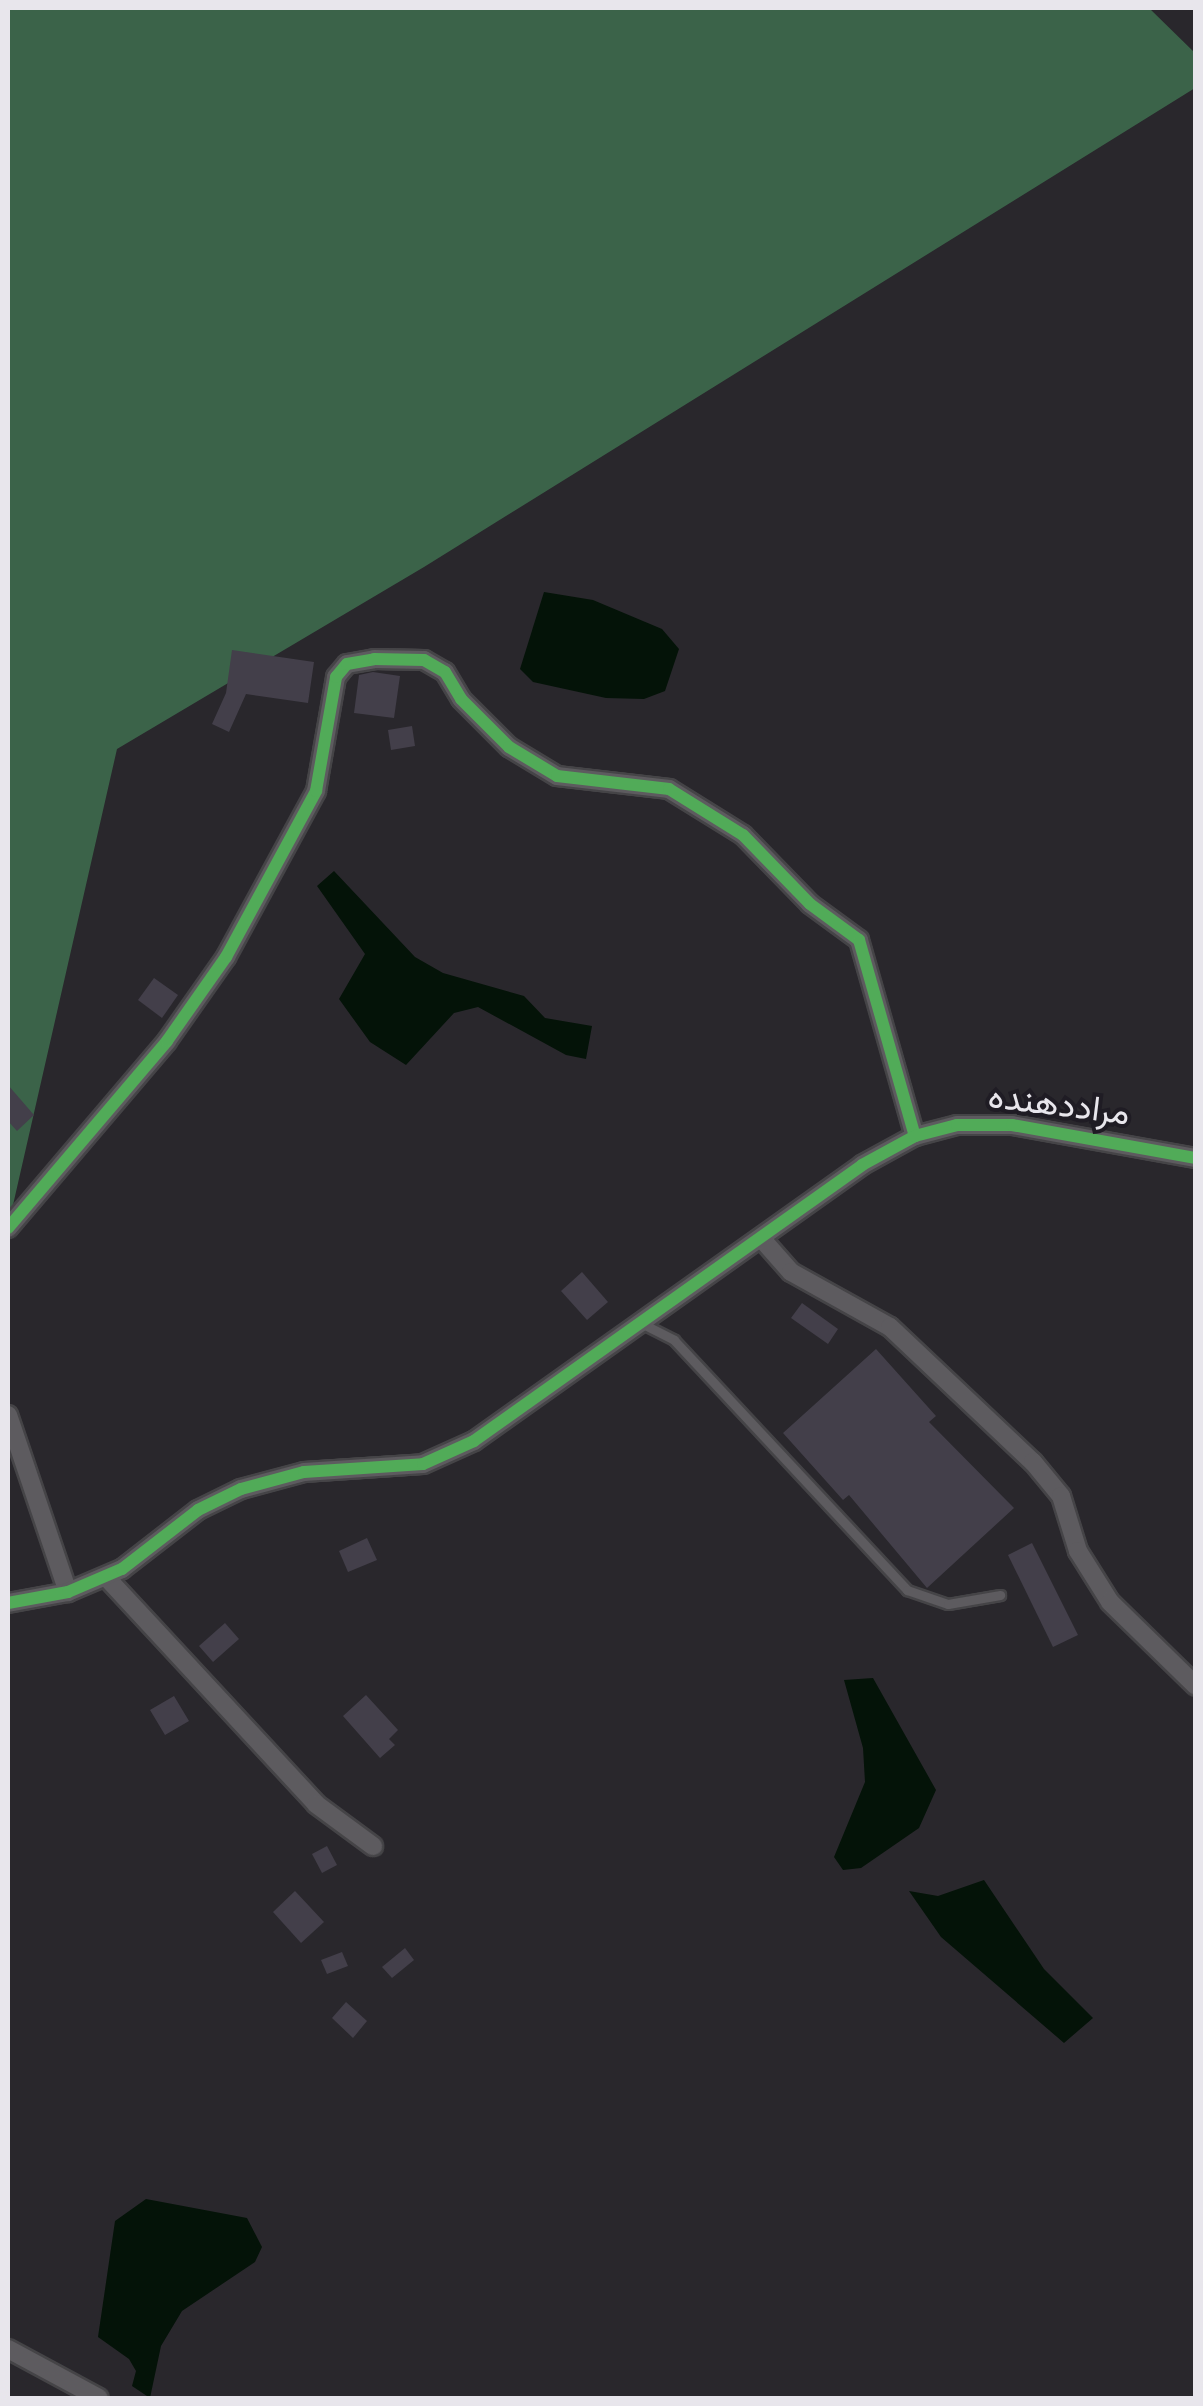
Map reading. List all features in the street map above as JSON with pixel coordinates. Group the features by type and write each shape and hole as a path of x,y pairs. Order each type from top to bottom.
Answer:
{"street":[{"path":"8,1228 168,1041 226,958 316,791 336,677 347,664 374,659 424,660 445,672 461,698 509,747 557,776 669,789 742,834 810,904 859,940 914,1136 638,1322 474,1442 423,1464 304,1472 241,1489 198,1510 157,1546 106,1576 68,1592 8,1603"},
{"name":"مراددهنده","path":"914,1136 957,1125 1012,1126 1196,1158"},
{"path":"761,1238 791,1272 890,1328 1042,1471 1061,1496 1078,1550 1110,1602 1196,1686"},
{"path":"8,1415 68,1592"},
{"path":"106,1576 316,1804 372,1846"},
{"path":"8,2349 99,2398"}],"lane":[{"path":"638,1322 674,1340 908,1590 948,1604 1000,1595"}],"green space":[{"path":"8,8 1149,8 1195,53 1195,88 424,567 117,749 8,1227"}],"shaded area":[{"path":"544,592 593,600 662,629 679,649 665,691 644,699 606,698 533,682 520,669"},
{"path":"334,871 415,957 443,973 524,996 545,1018 592,1026 586,1059 566,1055 478,1007 454,1013 406,1065 370,1042 339,999 365,954 317,886"},
{"path":"873,1678 936,1790 919,1828 861,1868 843,1870 834,1857 865,1782 863,1748 844,1680"},
{"path":"984,1880 1044,1969 1093,2018 1064,2043 941,1937 909,1891 938,1896"},
{"path":"146,2199 247,2218 262,2247 255,2262 182,2311 161,2346 150,2398 132,2386 136,2371 129,2359 98,2337 115,2221"}],"building":[{"path":"232,650 314,662 308,703 246,694 229,732 212,724 226,693"},
{"path":"373,672 400,676 394,718 354,713 359,675"},
{"path":"412,726 415,746 391,750 388,730"},
{"path":"154,978 178,995 162,1018 138,1000"},
{"path":"8,1085 34,1115 17,1131 8,1121"},
{"path":"582,1272 608,1302 587,1320 561,1291"},
{"path":"802,1303 838,1329 828,1344 791,1318"},
{"path":"876,1349 936,1416 929,1422 1014,1508 927,1588 849,1495 843,1500 783,1433"},
{"path":"367,1538 377,1560 348,1572 339,1551"},
{"path":"1032,1543 1078,1635 1053,1647 1008,1555"},
{"path":"225,1623 239,1639 213,1662 199,1646"},
{"path":"366,1695 398,1730 389,1739 395,1745 380,1758 343,1716"},
{"path":"174,1696 189,1721 165,1735 150,1710"},
{"path":"327,1846 337,1865 322,1873 312,1854"},
{"path":"295,1891 324,1922 301,1943 273,1912"},
{"path":"405,1948 414,1960 392,1978 382,1967"},
{"path":"342,1952 348,1966 327,1974 321,1960"},
{"path":"346,2002 367,2021 353,2038 332,2018"}],"cycle path":[{"path":"8,1228 167,1041 226,957 316,791 336,677 347,664 374,659 424,660 445,672 461,699 509,747 557,776 669,789 743,835 810,904 859,940 915,1136"},
{"path":"8,1603 68,1592 122,1569 198,1510 241,1489 304,1472 423,1464 474,1441 862,1165 915,1136 957,1125 1012,1125 1196,1158"}]}
